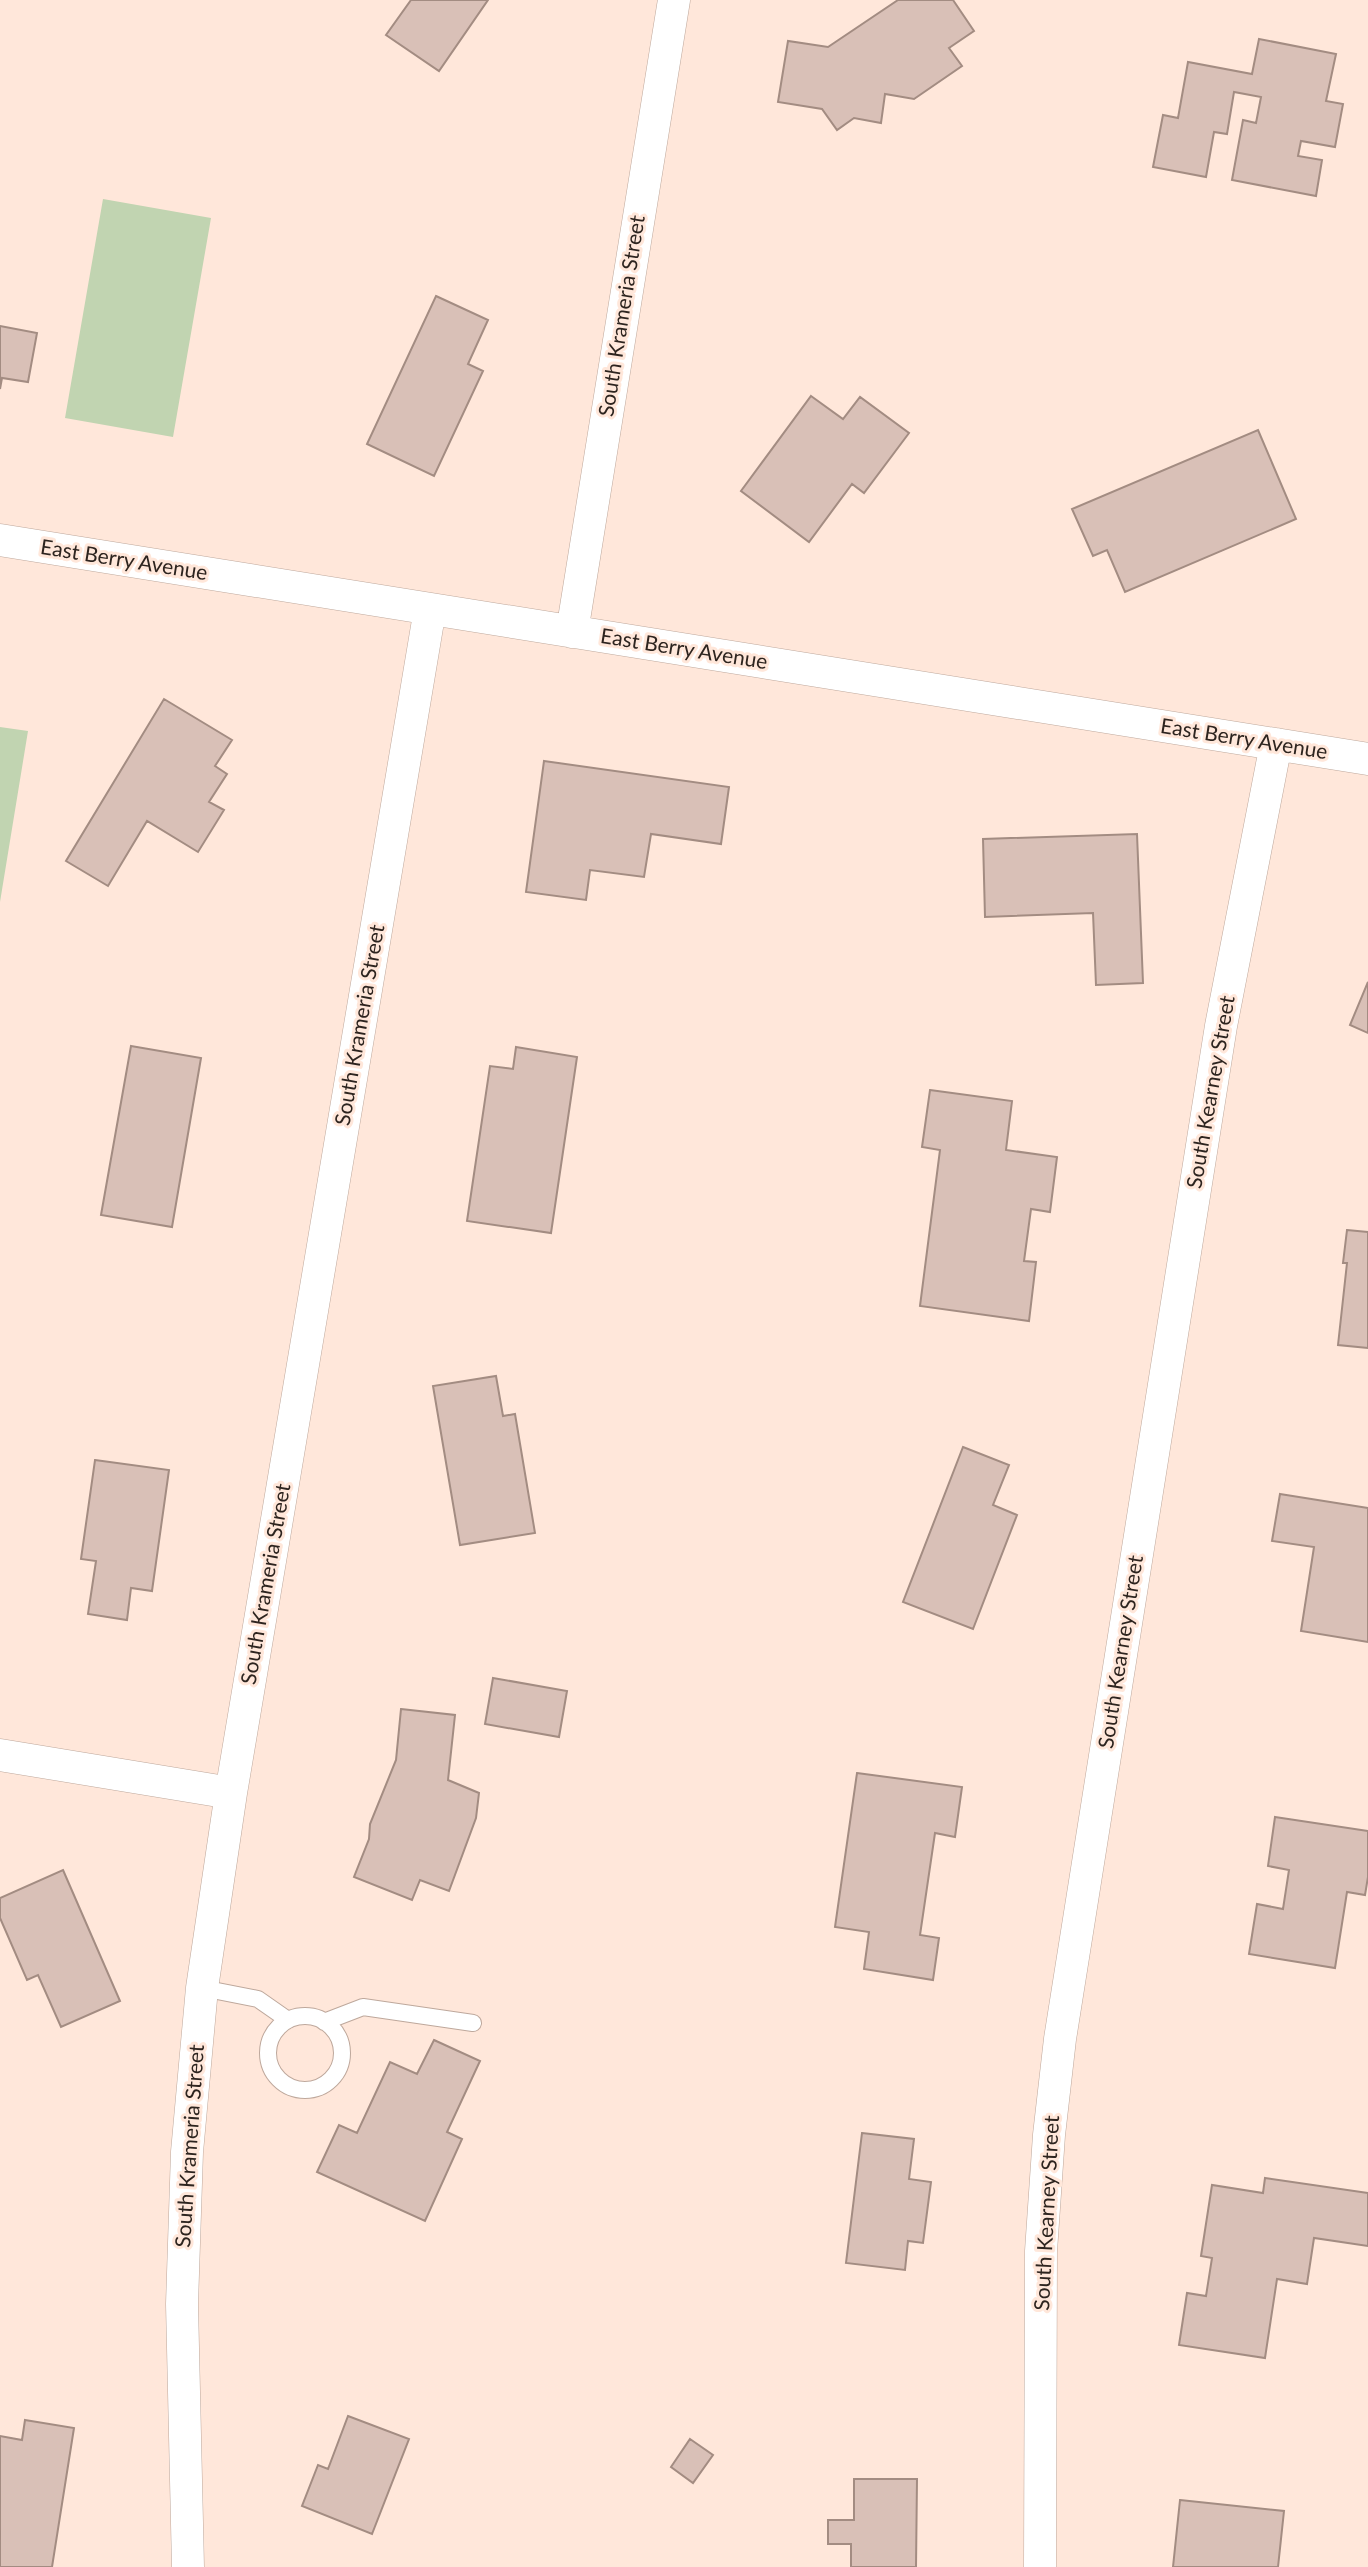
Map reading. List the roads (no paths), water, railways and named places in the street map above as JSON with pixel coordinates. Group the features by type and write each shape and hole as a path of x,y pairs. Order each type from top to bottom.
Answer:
{"street":[{"name":"South Krameria Street","path":"572,632 674,0"},
{"name":"East Berry Avenue","path":"0,540 1368,759"},
{"name":"South Krameria Street","path":"188,2567 183,2370 183,2220 191,2086 202,1988 232,1793 430,609"},
{"name":"South Kearney Street","path":"1040,2567 1041,2251 1049,2135 1060,2039 1221,1026 1276,744"},
{"path":"0,1755 232,1793"}],"lane":[{"path":"202,1988 258,1999 288,2020"},
{"path":"324,2022 363,2007 473,2023"},
{"path":"312,2017 324,2022 334,2030 340,2041 340,2066 324,2085 300,2090 280,2080 272,2071 268,2060 272,2037 288,2020 312,2017"}]}
